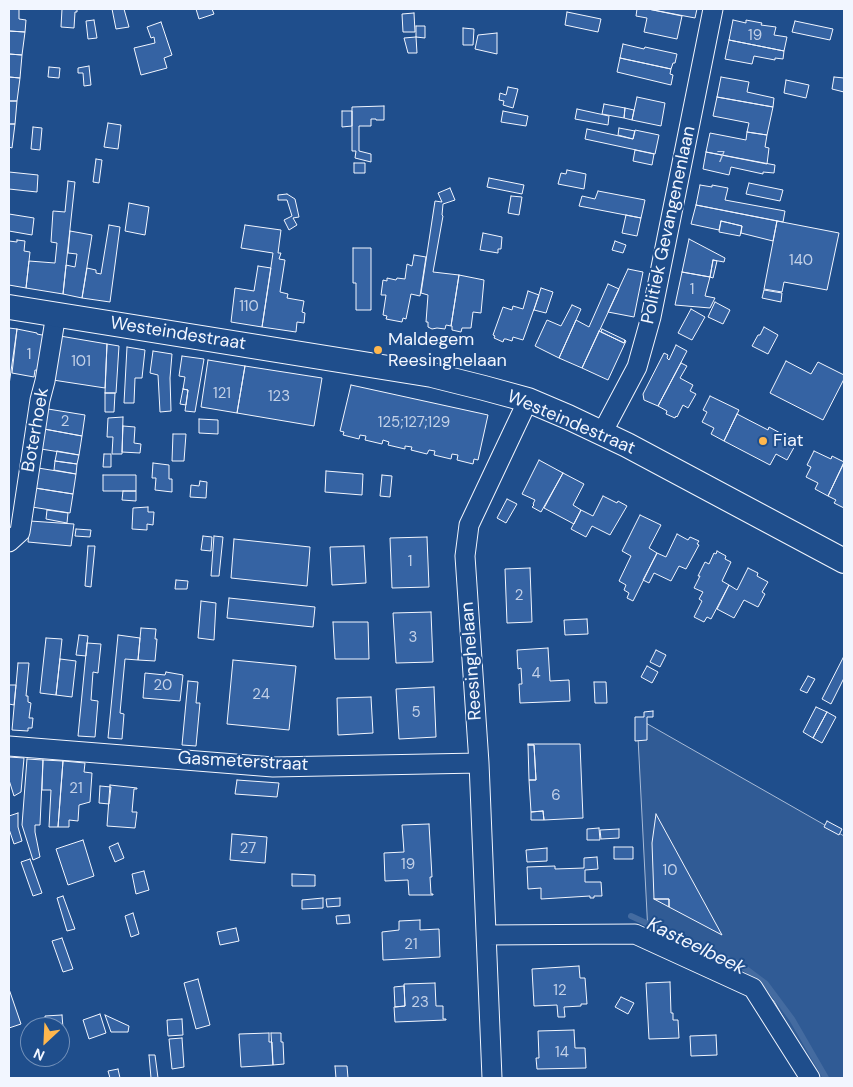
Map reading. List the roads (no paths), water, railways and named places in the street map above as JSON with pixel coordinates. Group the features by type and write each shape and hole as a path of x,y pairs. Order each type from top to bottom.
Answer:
{"street":[{"name":"Politiek Gevangenenlaan","path":"602,433 637,367 651,317 712,9"},
{"name":"Westeindestraat","path":"9,307 432,375 528,400 602,433 844,561"},
{"name":"Boterhoek","path":"9,542 20,532 40,400 56,314"},
{"name":"Reesinghelaan","path":"492,1078 479,763 465,556 469,525 528,400"},
{"name":"Gasmeterstraat","path":"9,746 272,767 479,763"},
{"path":"486,935 635,934 753,988 810,1078"}],"waterway":[{"name":"Kasteelbeek","path":"631,916 711,953 738,963 766,984 792,1019 826,1078"}],"place":[{"name":"Maldegem Reesinghelaan","path":"378,350"},
{"name":"Fiat","path":"763,441"}]}
